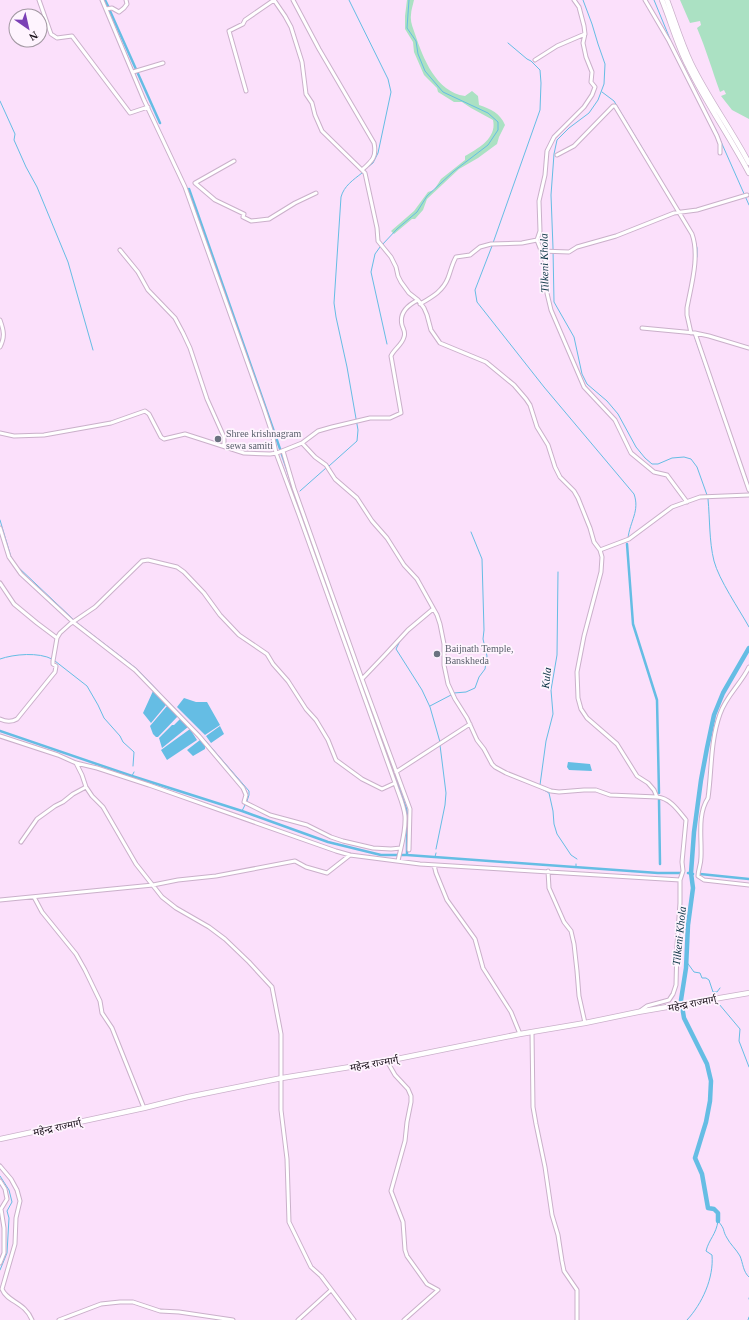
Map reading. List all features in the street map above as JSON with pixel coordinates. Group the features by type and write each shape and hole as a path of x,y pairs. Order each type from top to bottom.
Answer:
{"main road":[{"path":"662,0 678,44 688,66 716,117 737,149 749,173"},
{"path":"667,0 681,41 691,62 719,114 740,145 749,164"},
{"name":"महेन्द्र राज्मार्ग्","path":"0,1139 188,1097 282,1078 387,1061 520,1034 749,992"}],"street":[{"path":"39,0 51,34 58,38 72,36 130,113 148,107"},
{"path":"102,0 136,71 148,107 185,187 264,409 277,453 395,783 405,814 404,838 398,859"},
{"path":"106,9 112,8 119,12 127,4 126,0"},
{"path":"246,91 229,31 243,24 245,20 274,0 286,16 291,27 302,62 306,94 312,103 315,115 322,131 364,172 380,244 391,257 401,282 409,293 418,300 427,315 431,330 440,343 486,362 514,385 526,399 530,405 537,427 548,445 560,477 574,491 578,498 594,542 600,550 602,557 601,572 584,636 577,672 578,698 581,709 587,718 617,744 637,776 651,786 657,797"},
{"path":"293,0 319,49 374,143 376,151 373,160 364,172"},
{"path":"574,0 579,7 585,34 583,43 586,57 592,72 591,82 595,87 592,95 584,107 554,137 547,151 545,175 540,201 540,231 537,240 547,266 546,289 551,310 584,387 616,420 631,453 654,472 667,475 687,502"},
{"path":"645,0 669,41 708,118 720,144 720,153"},
{"path":"535,60 556,46 585,34"},
{"path":"136,71 163,63"},
{"path":"557,155 574,146 613,106 615,106 692,234 696,250 687,315 749,490"},
{"path":"234,161 195,183 215,200 244,214 243,217 251,221 269,219 295,203 316,193"},
{"path":"540,251 569,252 577,247 616,236 636,227 679,212 697,210 746,195"},
{"path":"420,304 437,294 443,287 448,278 452,263 456,257 470,255 480,247 492,244 522,243 537,240"},
{"path":"120,250 138,272 148,290 175,318 183,332 224,437 224,446"},
{"path":"0,433 14,436 44,435 111,423 145,411 149,414 161,437 164,439 185,434 244,453 270,454 283,451 302,443 318,431 370,418 390,418 397,416 401,413 391,356 404,338 405,333 401,319 403,314 410,303 418,300"},
{"path":"0,320 4,337 0,347"},
{"path":"642,328 693,333 718,338 729,343 749,348"},
{"path":"302,443 315,457 326,465 335,479 356,498 372,521 387,538 404,565 417,579 437,615 443,634 444,665 448,684 477,740 495,767 551,791 596,790 610,795 663,797 671,802 686,820 682,862 683,871 680,880 676,985 669,1000 647,1006 638,1012"},
{"path":"283,451 294,488 410,809 409,850"},
{"path":"600,550 627,539 672,507 700,497 749,496"},
{"path":"0,528 9,557 21,574 74,621 135,670 199,736 243,788 246,795 244,802 270,815 307,825 331,837 343,841 373,848 401,848"},
{"path":"0,719 4,721 14,721 17,719 55,672 56,666 53,664 57,638 66,628 95,607 142,561 148,560 177,568 184,572 204,593 220,615 239,635 267,654 273,664 288,681 306,709 316,720 328,740 336,760 362,779 382,789 395,783"},
{"path":"0,583 14,604 57,638"},
{"path":"362,679 408,630 433,609"},
{"path":"749,667 730,694 720,714 715,734 708,798 704,804 701,819 701,868 698,876 704,880 749,885"},
{"path":"396,772 470,724"},
{"path":"0,736 58,755 76,763 104,770 350,855 398,859 434,865 680,880"},
{"path":"76,763 86,787 103,808 136,864 162,897 176,908 209,927 225,939 272,987 281,1034 281,1110 287,1159 289,1222 311,1266 321,1276 354,1320"},
{"path":"21,842 37,819 73,794 86,787"},
{"path":"0,900 153,886 178,880 216,876 295,862 327,873 350,855"},
{"path":"434,865 447,900 475,939 483,968 511,1012 520,1034"},
{"path":"548,871 549,888 564,922 571,931 577,971 578,996 585,1023"},
{"path":"34,897 42,912 76,954 86,970 100,1001 102,1012 112,1028 144,1108"},
{"path":"532,1032 533,1107 545,1167 552,1215 558,1235 564,1271 577,1290 577,1320"},
{"path":"387,1061 408,1089 411,1096 405,1141 391,1191 403,1222 405,1250 407,1256 427,1284 438,1290 404,1320"},
{"path":"0,1166 11,1179 17,1190 20,1201 16,1218 15,1244 2,1289 6,1295 26,1309 32,1320"},
{"path":"0,1181 5,1189 7,1198 1,1210 4,1228 4,1253 0,1263"},
{"path":"298,1320 331,1290"},
{"path":"59,1320 101,1304 120,1302 133,1302 160,1311 179,1312 233,1320"}],"green space":[{"path":"407,0 414,0 411,13 412,25 422,53 432,72 439,81 446,88 455,93 465,96 472,91 478,96 479,105 495,112 501,117 505,125 497,144 478,158 459,169 427,199 423,210 415,219 412,219 394,234 391,231 414,211 428,192 434,190 441,179 465,160 465,156 486,142 490,137 494,126 493,120 462,102 454,102 438,92 437,88 424,75 414,52 413,42 405,29"},
{"path":"680,0 749,0 749,119 732,110 721,96 726,94 724,90 720,92 697,28 701,25 700,21 690,23"}],"water":[{"path":"153,691 166,705 151,723 143,713"},
{"path":"184,698 196,702 207,702 220,725 205,735 177,707"},
{"path":"167,706 178,716 158,737 156,737 150,726"},
{"path":"180,719 188,727 162,748 159,738"},
{"path":"220,726 224,734 211,743 206,736"},
{"path":"190,729 197,740 167,760 161,750"},
{"path":"200,740 205,746 205,749 193,756 187,750"},
{"path":"568,762 590,764 592,771 569,770 567,767"}],"waterway":[{"path":"105,0 108,6"},
{"path":"349,0 388,79 391,92 378,153 373,163 364,170"},
{"path":"382,245 397,229 417,212 427,196 454,171 488,145 498,130 498,122 488,113 443,92 425,71 418,54 416,41 407,28 409,0"},
{"name":"Tilkeni Khola","path":"583,0 605,64 604,84 598,100 589,113 569,128 557,140 554,154 551,195 554,302 574,337 582,374 587,384 607,401 618,414 636,447 652,464 658,464 672,458 684,457 691,459 697,467 707,495"},
{"path":"654,0 670,39"},
{"path":"110,11 160,123"},
{"path":"493,243 540,110 540,70 508,43"},
{"path":"602,92 614,101 650,161"},
{"path":"0,101 15,134 14,140 37,187 68,262 93,350"},
{"path":"715,128 749,205"},
{"path":"329,466 357,441 358,430 334,303 341,197 347,186 362,173"},
{"path":"189,189 406,809 407,855"},
{"path":"694,237 697,248 697,257"},
{"path":"492,246 475,290 477,302 544,387 634,494 636,506 628,538"},
{"path":"380,247 375,254 371,272 387,344"},
{"path":"694,335 733,447"},
{"path":"300,491 326,468"},
{"name":"Tilkeni Khola","path":"708,499 710,538 714,561 725,585 749,627"},
{"path":"0,520 11,557"},
{"path":"454,693 466,692 475,688 479,677 485,669 487,656 483,639 482,559 471,532"},
{"path":"627,544 633,624 657,700 659,793"},
{"path":"18,567 74,620"},
{"name":"Kula","path":"540,785 546,741 553,714 551,690 557,655 558,572"},
{"path":"76,622 137,669 204,739 249,791 247,801"},
{"path":"400,641 396,649 422,690 430,707 440,742"},
{"name":"Tilkeni Khola","path":"718,1221 718,1213 714,1209 708,1208 702,1174 695,1158 706,1122 710,1101 711,1081 707,1064 684,1018 681,1000 686,968 688,925 693,888 691,873 694,832 707,748 714,715 723,693 749,648"},
{"path":"0,659 26,654 40,655 52,659"},
{"path":"55,661 87,686 104,718 120,736 123,742 134,752 133,766"},
{"path":"430,706 451,695"},
{"path":"0,731 132,776 242,811 328,842 381,855 407,855 658,873 680,873"},
{"path":"436,849 446,793 440,745"},
{"path":"132,776 134,772"},
{"name":"Kula","path":"542,789 549,793 557,834 571,855 577,859"},
{"path":"659,800 660,864"},
{"path":"242,811 245,805"},
{"path":"435,857 436,853"},
{"name":"Tilkeni Khola","path":"688,873 693,874"},
{"path":"700,874 749,879"},
{"path":"686,961 694,972 700,973 702,978 709,980 713,992 717,992 720,988"},
{"path":"719,1004 740,1029 739,1041 749,1067"},
{"path":"0,1176 9,1190 12,1202 7,1211 9,1218 7,1253 0,1270"},
{"path":"718,1221 722,1226 728,1240 740,1256 744,1270 749,1277"},
{"path":"687,1320 698,1306 709,1281 712,1255 706,1251 716,1230 718,1221"}],"place":[{"name":"Shree krishnagram sewa samiti","path":"218,439"},
{"name":"Baijnath Temple, Banskheda","path":"437,654"}]}
